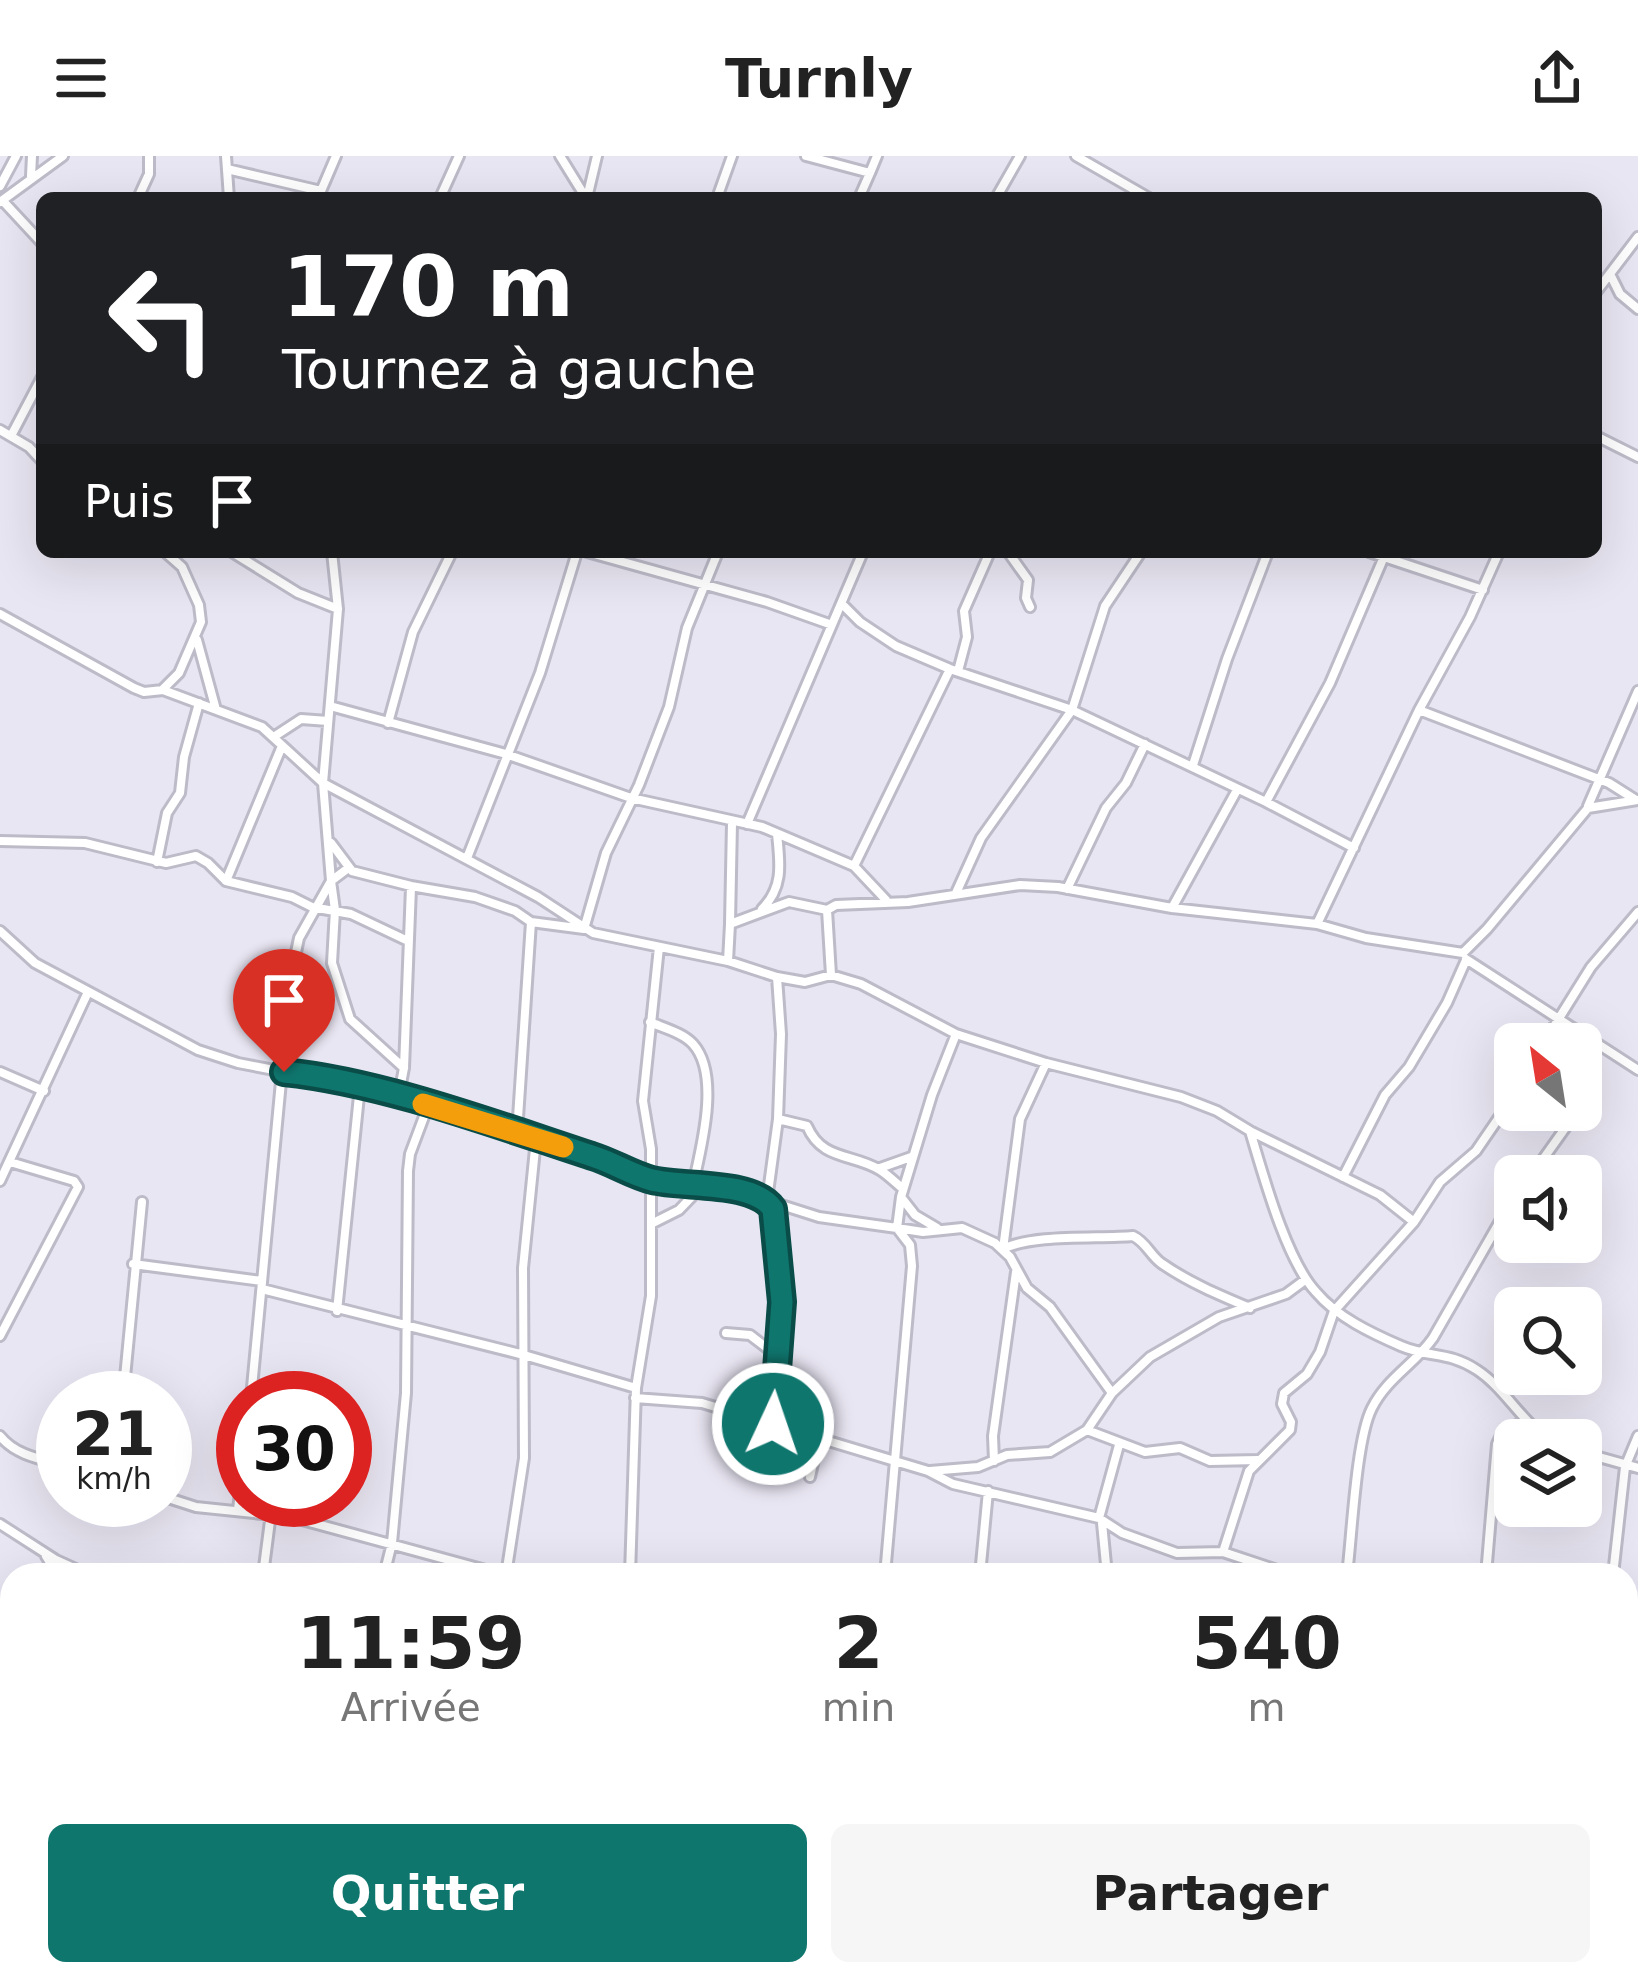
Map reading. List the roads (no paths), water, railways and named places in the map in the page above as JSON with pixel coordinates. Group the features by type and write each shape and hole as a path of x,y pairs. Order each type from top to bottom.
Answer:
{"street":[{"path":"0,186 16,156"},
{"path":"31,178 32,156"},
{"path":"36,237 1,201 64,156"},
{"path":"140,192 149,156"},
{"path":"226,156 229,192"},
{"path":"321,192 336,156"},
{"path":"443,192 459,156"},
{"path":"560,156 582,192"},
{"path":"588,192 597,156"},
{"path":"719,192 732,156"},
{"path":"806,156 870,173"},
{"path":"862,192 877,156"},
{"path":"999,192 1020,156"},
{"path":"1076,156 1137,192"},
{"path":"227,169 313,192"},
{"path":"1602,283 1638,236"},
{"path":"1610,272 1620,294 1638,310"},
{"path":"10,436 36,388"},
{"path":"0,430 36,455"},
{"path":"1602,439 1638,458"},
{"path":"163,690 179,673 196,639 200,605 182,567 172,558"},
{"path":"242,558 298,593 338,609"},
{"path":"333,558 338,609 323,782 335,910 332,963 350,1019 404,1068"},
{"path":"388,723 413,632 449,558"},
{"path":"467,858 540,673 575,558"},
{"path":"609,558 832,625"},
{"path":"584,929 606,853 669,707 687,628 715,558"},
{"path":"747,824 861,558"},
{"path":"854,866 954,670 967,637 964,611 987,558"},
{"path":"1012,558 1028,580 1030,607"},
{"path":"956,895 981,838 1072,710 1105,605 1137,558"},
{"path":"1193,765 1266,558"},
{"path":"1265,802 1330,683 1383,558"},
{"path":"1393,558 1483,590"},
{"path":"1317,924 1496,558"},
{"path":"842,604 896,646 1072,710 1193,765 1354,848"},
{"path":"0,614 134,688 163,690 215,706 275,736 303,769 323,782 538,897 584,929"},
{"path":"196,639 215,706"},
{"path":"1342,1177 1385,1095 1409,1066 1447,1003 1464,956 1588,808 1638,691"},
{"path":"157,862 167,813 180,793 199,703"},
{"path":"330,706 506,754 631,798 776,832 854,866 886,900"},
{"path":"1419,710 1599,779 1637,800"},
{"path":"275,736 301,719 328,721"},
{"path":"1067,889 1106,808 1126,783 1145,744"},
{"path":"226,881 282,745"},
{"path":"1172,908 1237,790"},
{"path":"1588,808 1637,800"},
{"path":"728,962 732,823"},
{"path":"759,913 777,892 776,832"},
{"path":"0,841 85,843 157,862 196,856 226,881 335,910 408,941"},
{"path":"330,841 347,868 475,897 531,922 584,929 778,977 806,982 830,975 861,983 956,1034 1216,1111 1394,1202 1414,1222"},
{"path":"254,1371 298,938 312,907 347,868"},
{"path":"777,892 789,902 827,910 836,904 908,902 1020,885 1317,924 1464,956 1566,1023"},
{"path":"399,1094 411,886"},
{"path":"730,924 789,902"},
{"path":"827,910 830,975"},
{"path":"1555,1023 1591,967 1638,912"},
{"path":"518,1133 531,922"},
{"path":"0,931 35,962 198,1050 399,1094 610,1162 650,1180 767,1200 819,1217 923,1232 962,1228 1003,1249 1027,1288 1050,1306 1112,1393"},
{"path":"630,1563 636,1393 651,1296 653,1223 651,1150 643,1101 659,947"},
{"path":"773,1424 781,1280 773,1209 767,1200 778,1119 778,977"},
{"path":"0,1181 88,992"},
{"path":"650,1022 696,1047 703,1062 705,1122 698,1185 680,1210 653,1223"},
{"path":"886,1563 912,1265 910,1244 897,1228 911,1157 956,1034"},
{"path":"1602,1047 1638,1070"},
{"path":"1003,1249 1020,1119 1046,1063"},
{"path":"0,1072 44,1090"},
{"path":"337,1311 360,1086"},
{"path":"387,1563 408,1327 410,1154 428,1106"},
{"path":"778,1119 807,1126 831,1155 878,1168 915,1215 940,1230"},
{"path":"1223,1552 1249,1471 1290,1430 1282,1404 1284,1393 1307,1374 1334,1311 1414,1222 1440,1182 1494,1129"},
{"path":"1250,1131 1305,1280 1334,1311 1422,1354"},
{"path":"507,1563 524,1458 523,1268 536,1139"},
{"path":"878,1168 911,1157"},
{"path":"0,1336 78,1187 74,1181 6,1162"},
{"path":"125,1371 142,1202"},
{"path":"910,1244 923,1232"},
{"path":"1422,1354 1494,1232"},
{"path":"1003,1249 1048,1239 1133,1236 1141,1239 1156,1260 1250,1308"},
{"path":"133,1264 262,1285 337,1311 524,1355 636,1393 702,1403 928,1472 953,1484 1101,1520 1122,1533 1177,1552 1223,1552 1256,1563"},
{"path":"994,1461 993,1436 1016,1271"},
{"path":"928,1472 978,1467 1007,1455 1050,1452 1088,1430 1112,1393 1150,1357 1219,1317 1286,1294 1305,1280"},
{"path":"726,1333 750,1335 777,1356"},
{"path":"1348,1563 1364,1432 1371,1409 1402,1367 1422,1354 1452,1356 1480,1371 1525,1419"},
{"path":"1088,1430 1119,1444 1162,1453 1180,1448 1210,1461 1258,1460"},
{"path":"0,1436 8,1445 36,1457"},
{"path":"1614,1563 1624,1467 1638,1436"},
{"path":"811,1477 818,1441"},
{"path":"1106,1563 1101,1520 1119,1444"},
{"path":"1602,1459 1638,1468"},
{"path":"1487,1563 1494,1480"},
{"path":"981,1563 988,1492"},
{"path":"0,1524 65,1563"},
{"path":"265,1563 269,1527"},
{"path":"325,1527 463,1563"},
{"path":"43,1552 50,1563"}]}
